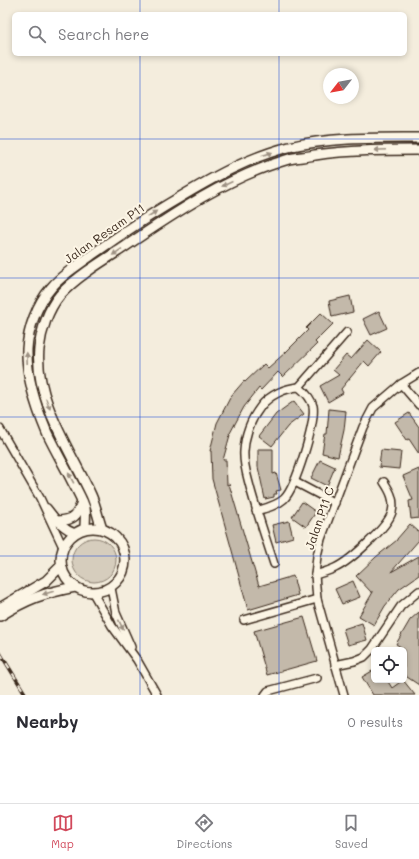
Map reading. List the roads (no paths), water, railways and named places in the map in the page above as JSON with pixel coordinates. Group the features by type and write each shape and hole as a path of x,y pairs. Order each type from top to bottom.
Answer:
{"main road":[{"name":"Jalan Resam P11","path":"85,528 85,510 82,501 47,433 35,402 28,368 27,349 34,317 51,288 61,277 112,240 155,212 213,177 258,157 303,144 376,139 419,138"},
{"name":"Jalan Resam P11","path":"102,529 92,496 58,429 42,383 39,367 39,350 45,321 60,295 93,268 161,222 219,187 262,168 291,159 332,153 383,150 419,150"},
{"path":"58,521 68,520 75,516 79,511 82,501"},
{"path":"94,527 111,533 118,539 123,547 125,556 123,574 118,582 110,588 93,593 75,587 66,578 61,566 63,547 75,533 85,528 94,527"},
{"path":"0,616 46,581 61,566"},
{"path":"0,608 20,600 48,592 75,587"}],"street":[{"path":"274,564 256,511 244,463 246,438 250,424 265,402 274,395 287,389 299,387 347,332"},
{"name":"Jalan P11 C","path":"344,695 317,599 315,575 316,556 363,427 374,408 401,384 419,373"},
{"path":"401,384 419,405"},
{"path":"256,511 280,503 286,497 295,482 305,453 313,416 313,406 310,398 299,387"},
{"path":"0,429 40,498 63,547"},
{"path":"295,482 335,503"},
{"path":"315,575 335,568 346,562 382,530 392,512 391,492 384,482"},
{"path":"40,498 66,530 75,533"},
{"path":"110,588 116,613 137,660 157,695"},
{"path":"335,665 364,657 372,649 401,606 419,591"},
{"path":"93,593 112,626 137,660"},
{"path":"244,620 317,599"},
{"path":"265,695 268,691 317,678"}],"railway":[{"path":"0,653 26,695"}]}
